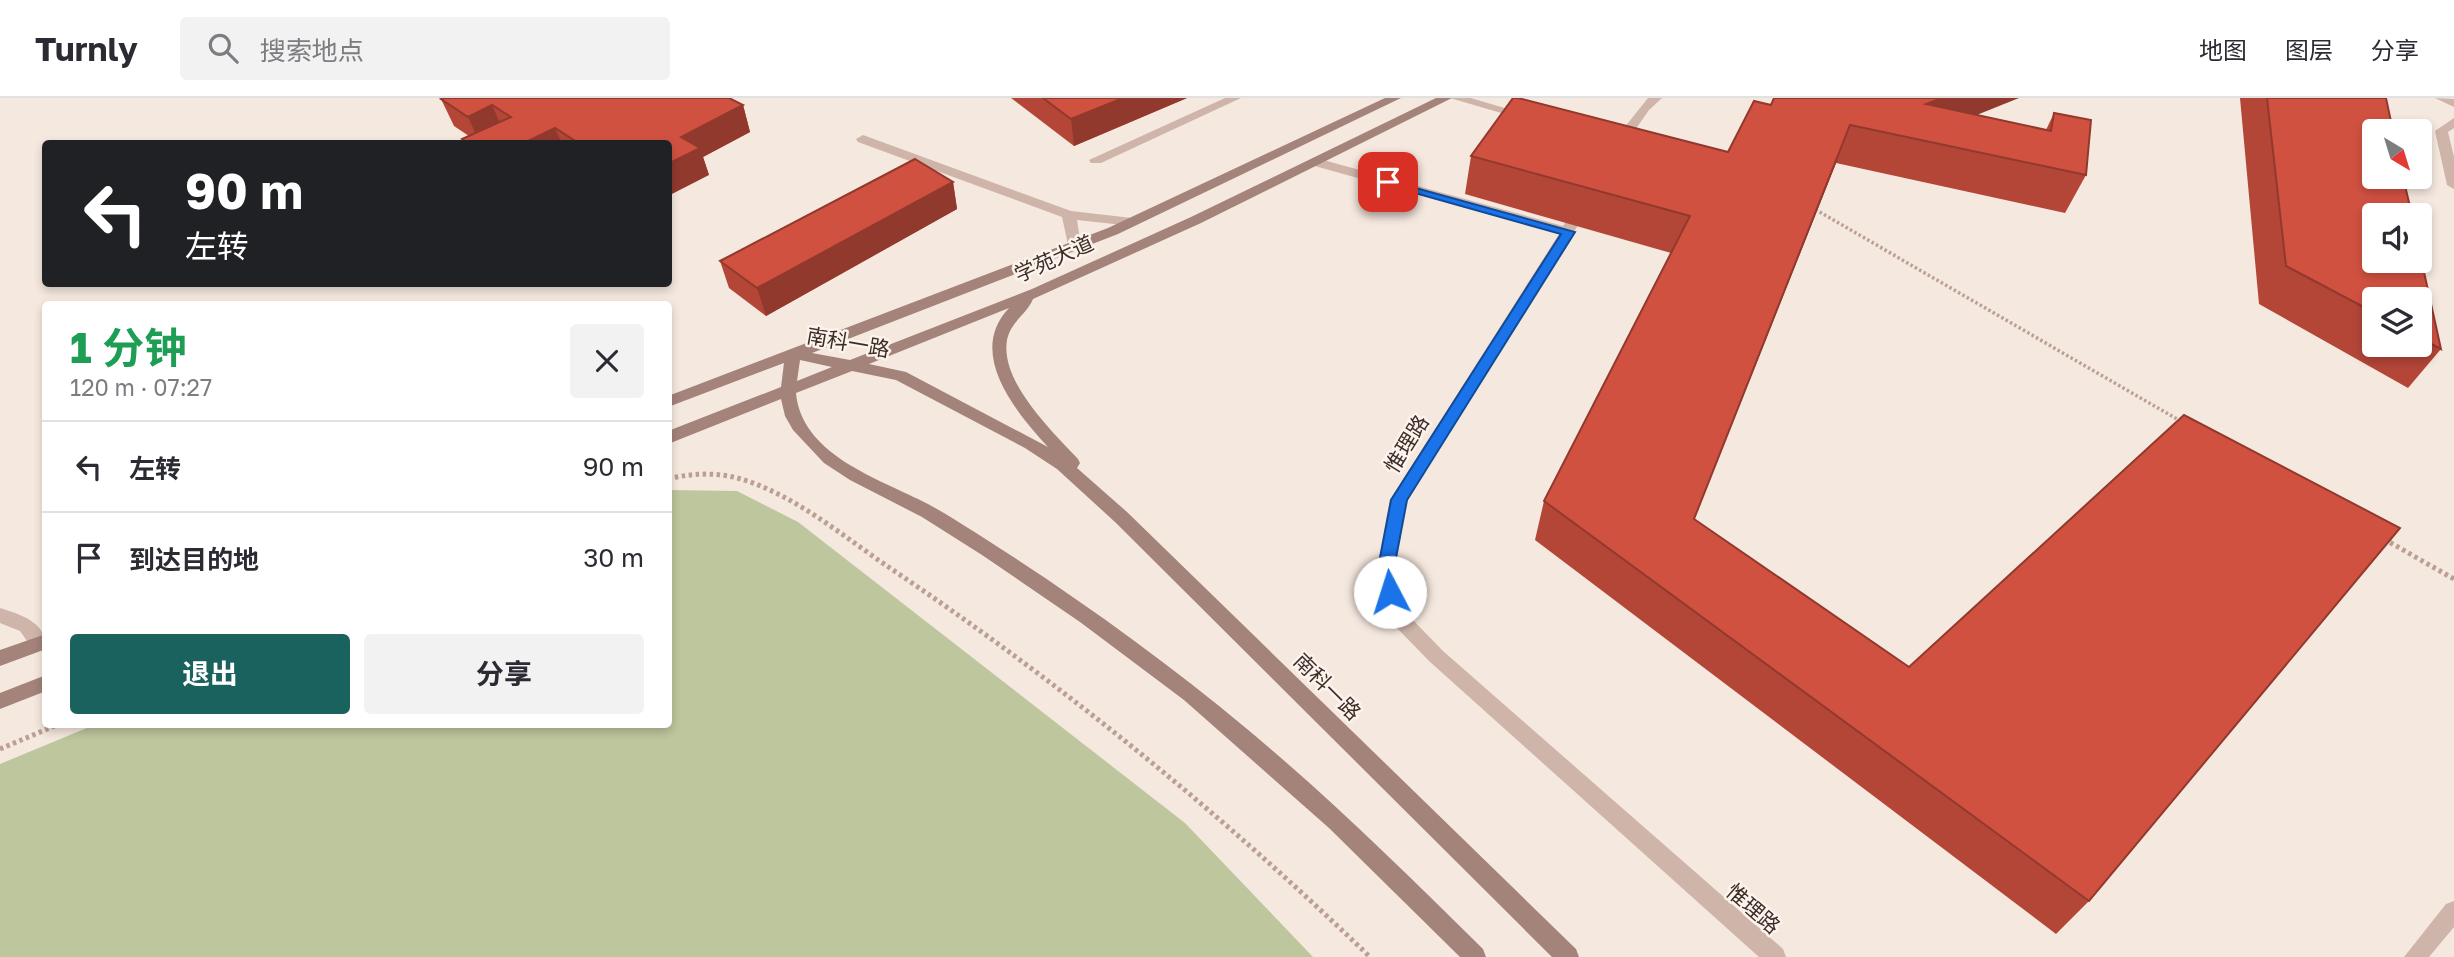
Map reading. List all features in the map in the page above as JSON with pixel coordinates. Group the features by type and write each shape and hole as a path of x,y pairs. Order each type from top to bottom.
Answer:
{"main road":[{"name":"学苑大道","path":"672,400 1132,222 1395,98"},
{"name":"学苑大道","path":"672,436 1037,292 1316,162 1446,98"},
{"path":"1037,292 1021,304 1002,330 999,357 1004,375 1039,428 1121,517"},
{"name":"南科一路","path":"785,392 794,354 900,376 1031,444 1063,465 1121,517 1568,957"},
{"path":"785,392 797,425 821,451 928,512 1100,626 1284,770 1369,849 1475,957"},
{"path":"0,658 42,642"},
{"path":"0,701 42,685"}],"street":[{"path":"1096,160 1235,98"},
{"path":"1456,98 1544,121"},
{"path":"1607,164 1613,140 1656,98"},
{"path":"2441,98 2454,103"},
{"path":"2454,122 2441,131 2454,184"},
{"path":"863,139 1069,215 1132,222"},
{"path":"1316,162 1568,232"},
{"name":"惟理路","path":"1594,187 1399,500 1387,563 1390,592 1402,621 1436,656 1775,957"},
{"path":"1069,215 1074,246"},
{"path":"0,615 27,626 42,642"},
{"path":"2415,957 2454,911"}],"path":[{"path":"1805,204 2189,426"},
{"path":"672,478 698,474 743,479 813,519 910,581 1024,660 1153,762 1285,872 1370,957"},
{"path":"2382,537 2454,579"},
{"path":"0,748 49,728"}],"green space":[{"path":"672,490 737,491 798,522 1185,823 1313,957 0,957 0,764 87,728 672,728"}],"building":[{"path":"729,98 743,105 681,137 700,148 672,162 672,140 574,140 555,128 530,140 463,140 511,117 492,105 468,117 441,99"},
{"path":"1043,98 1123,98 1071,119"},
{"path":"1513,98 1728,152 1754,101 1771,105 1774,98 1942,98 1926,104 2051,131 2054,113 2091,120 2086,175 1850,125 1694,519 1909,667 2184,415 2400,528 2089,901 1544,501 1690,216 1471,156"},
{"path":"2267,98 2386,98 2390,119 2362,119 2362,189 2406,189 2409,203 2362,203 2362,273 2424,273 2427,287 2362,287 2362,306 2286,266"},
{"path":"915,159 953,182 757,288 720,261"},
{"path":"2432,308 2441,349 2432,344"}],"route":[{"path":"1388,182 1568,232 1399,500 1387,563 1390,592"}]}
